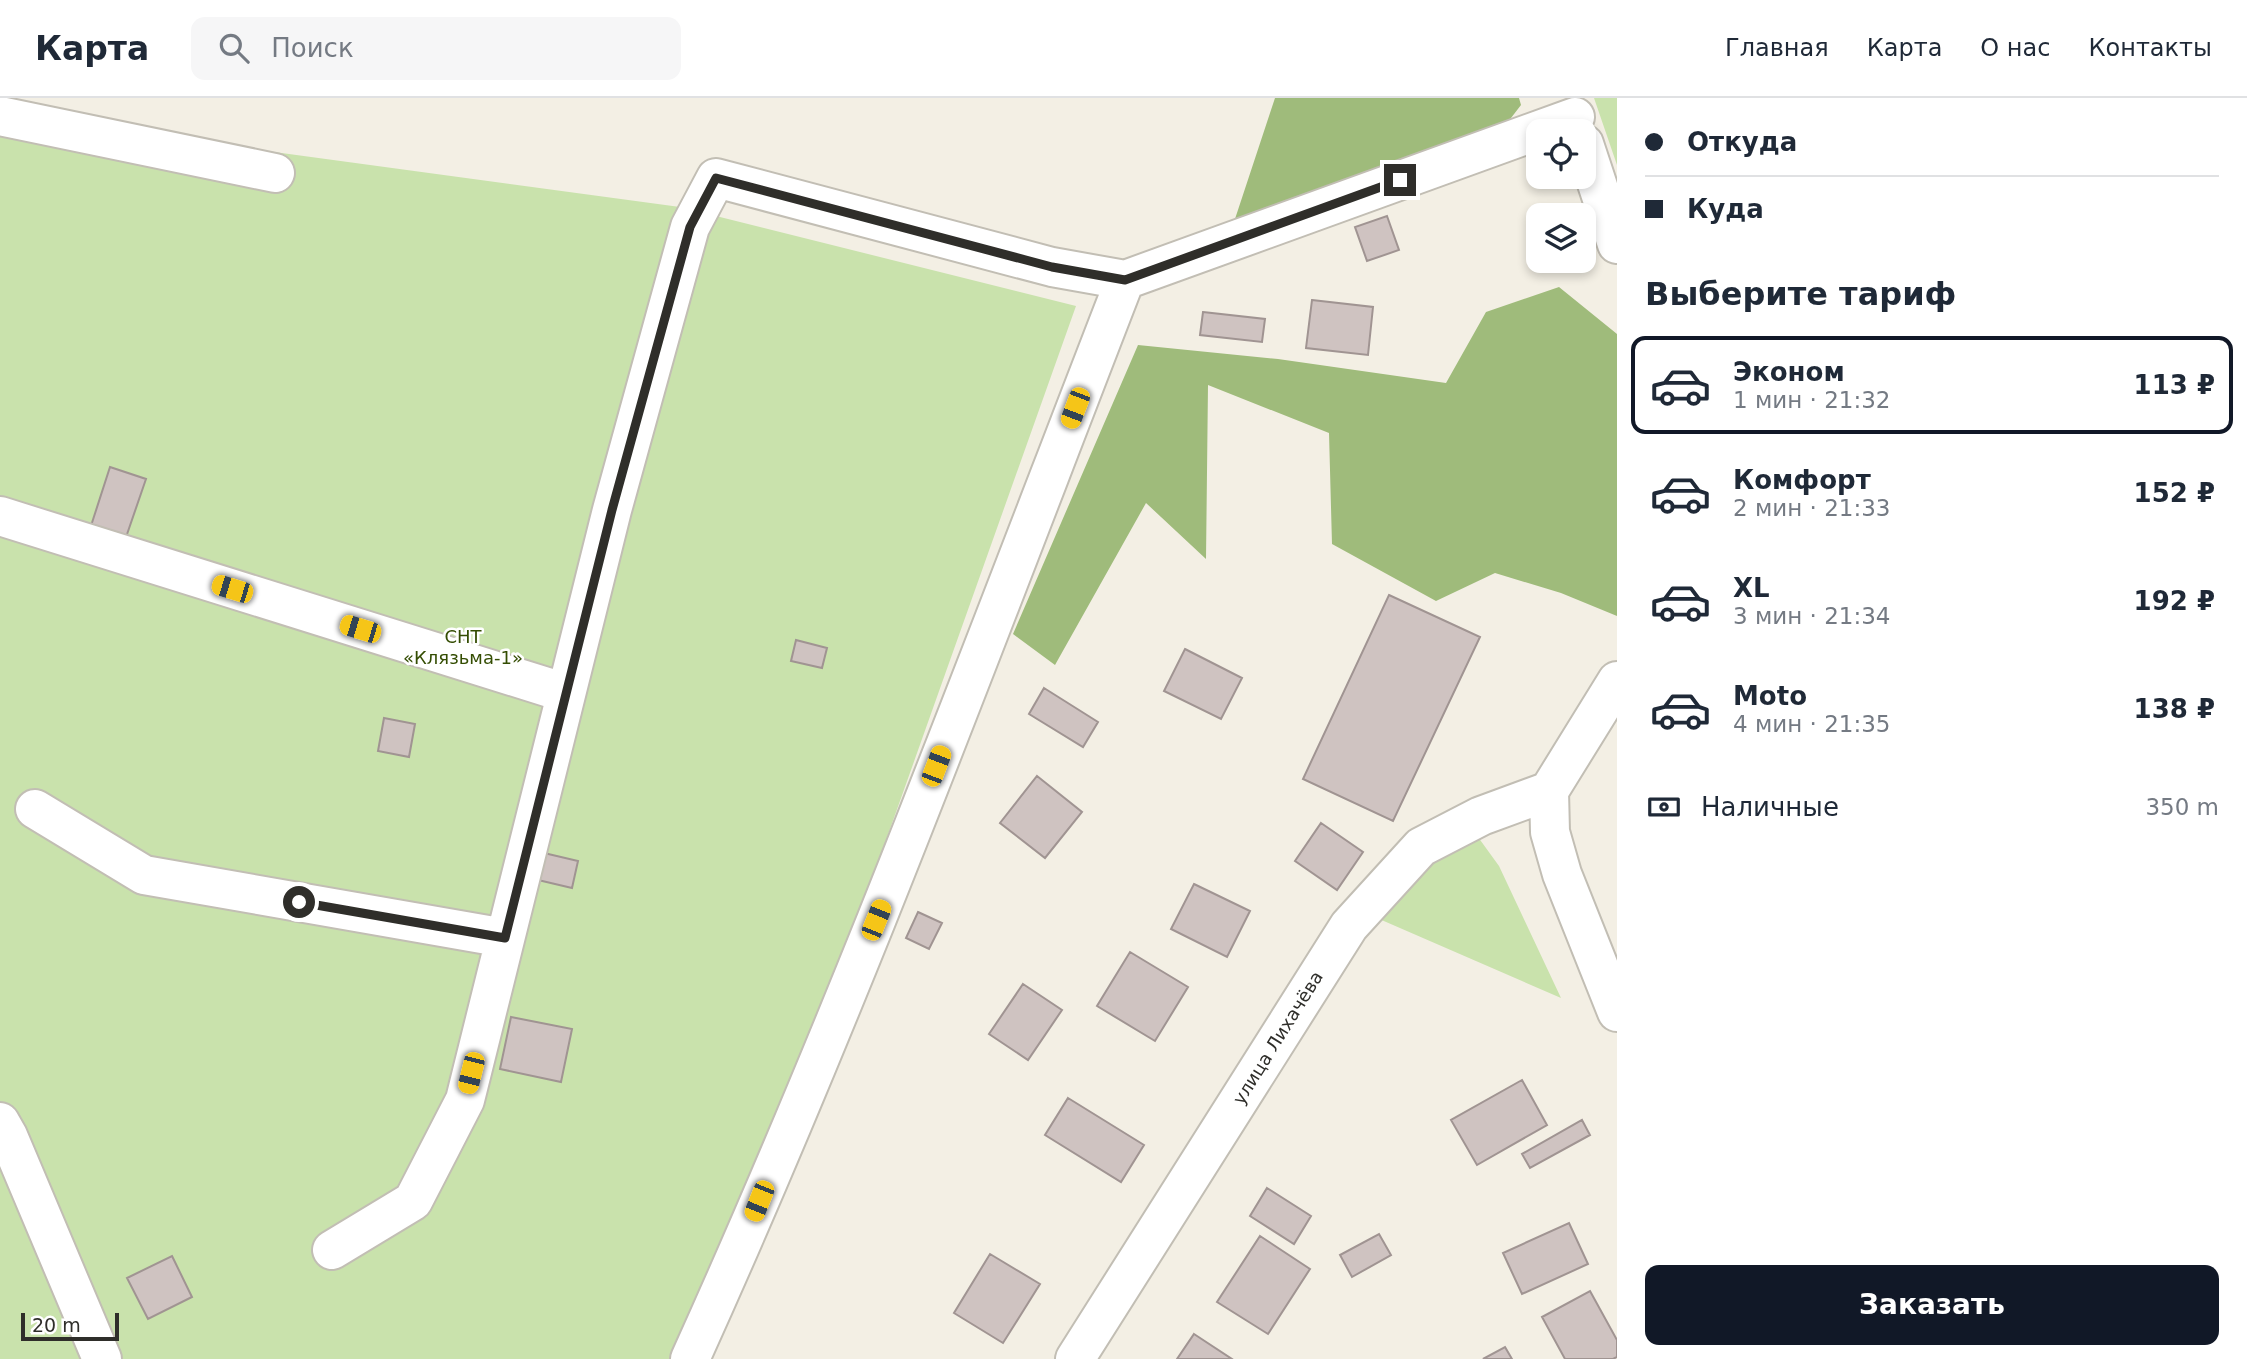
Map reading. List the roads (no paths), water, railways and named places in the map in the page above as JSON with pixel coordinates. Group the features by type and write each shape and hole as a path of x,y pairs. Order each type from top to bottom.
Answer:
{"street":[{"path":"0,116 275,173"},
{"path":"332,1250 413,1201 465,1100 612,510 690,227 716,178 1052,267 1125,280 1526,140"},
{"path":"1596,182 1617,244"},
{"path":"690,1359 738,1252 886,894 1125,280"},
{"path":"0,516 566,693"},
{"path":"1617,681 1549,792 1550,832 1562,874 1617,1012"},
{"name":"улица Лихачёва","path":"1075,1359 1349,926 1421,847 1481,816 1549,792"},
{"path":"35,809 144,875 505,938"},
{"path":"0,1122 102,1359"}],"park label":[{"name":"СНТ «Клязьма-1»","path":"463,647"}]}
